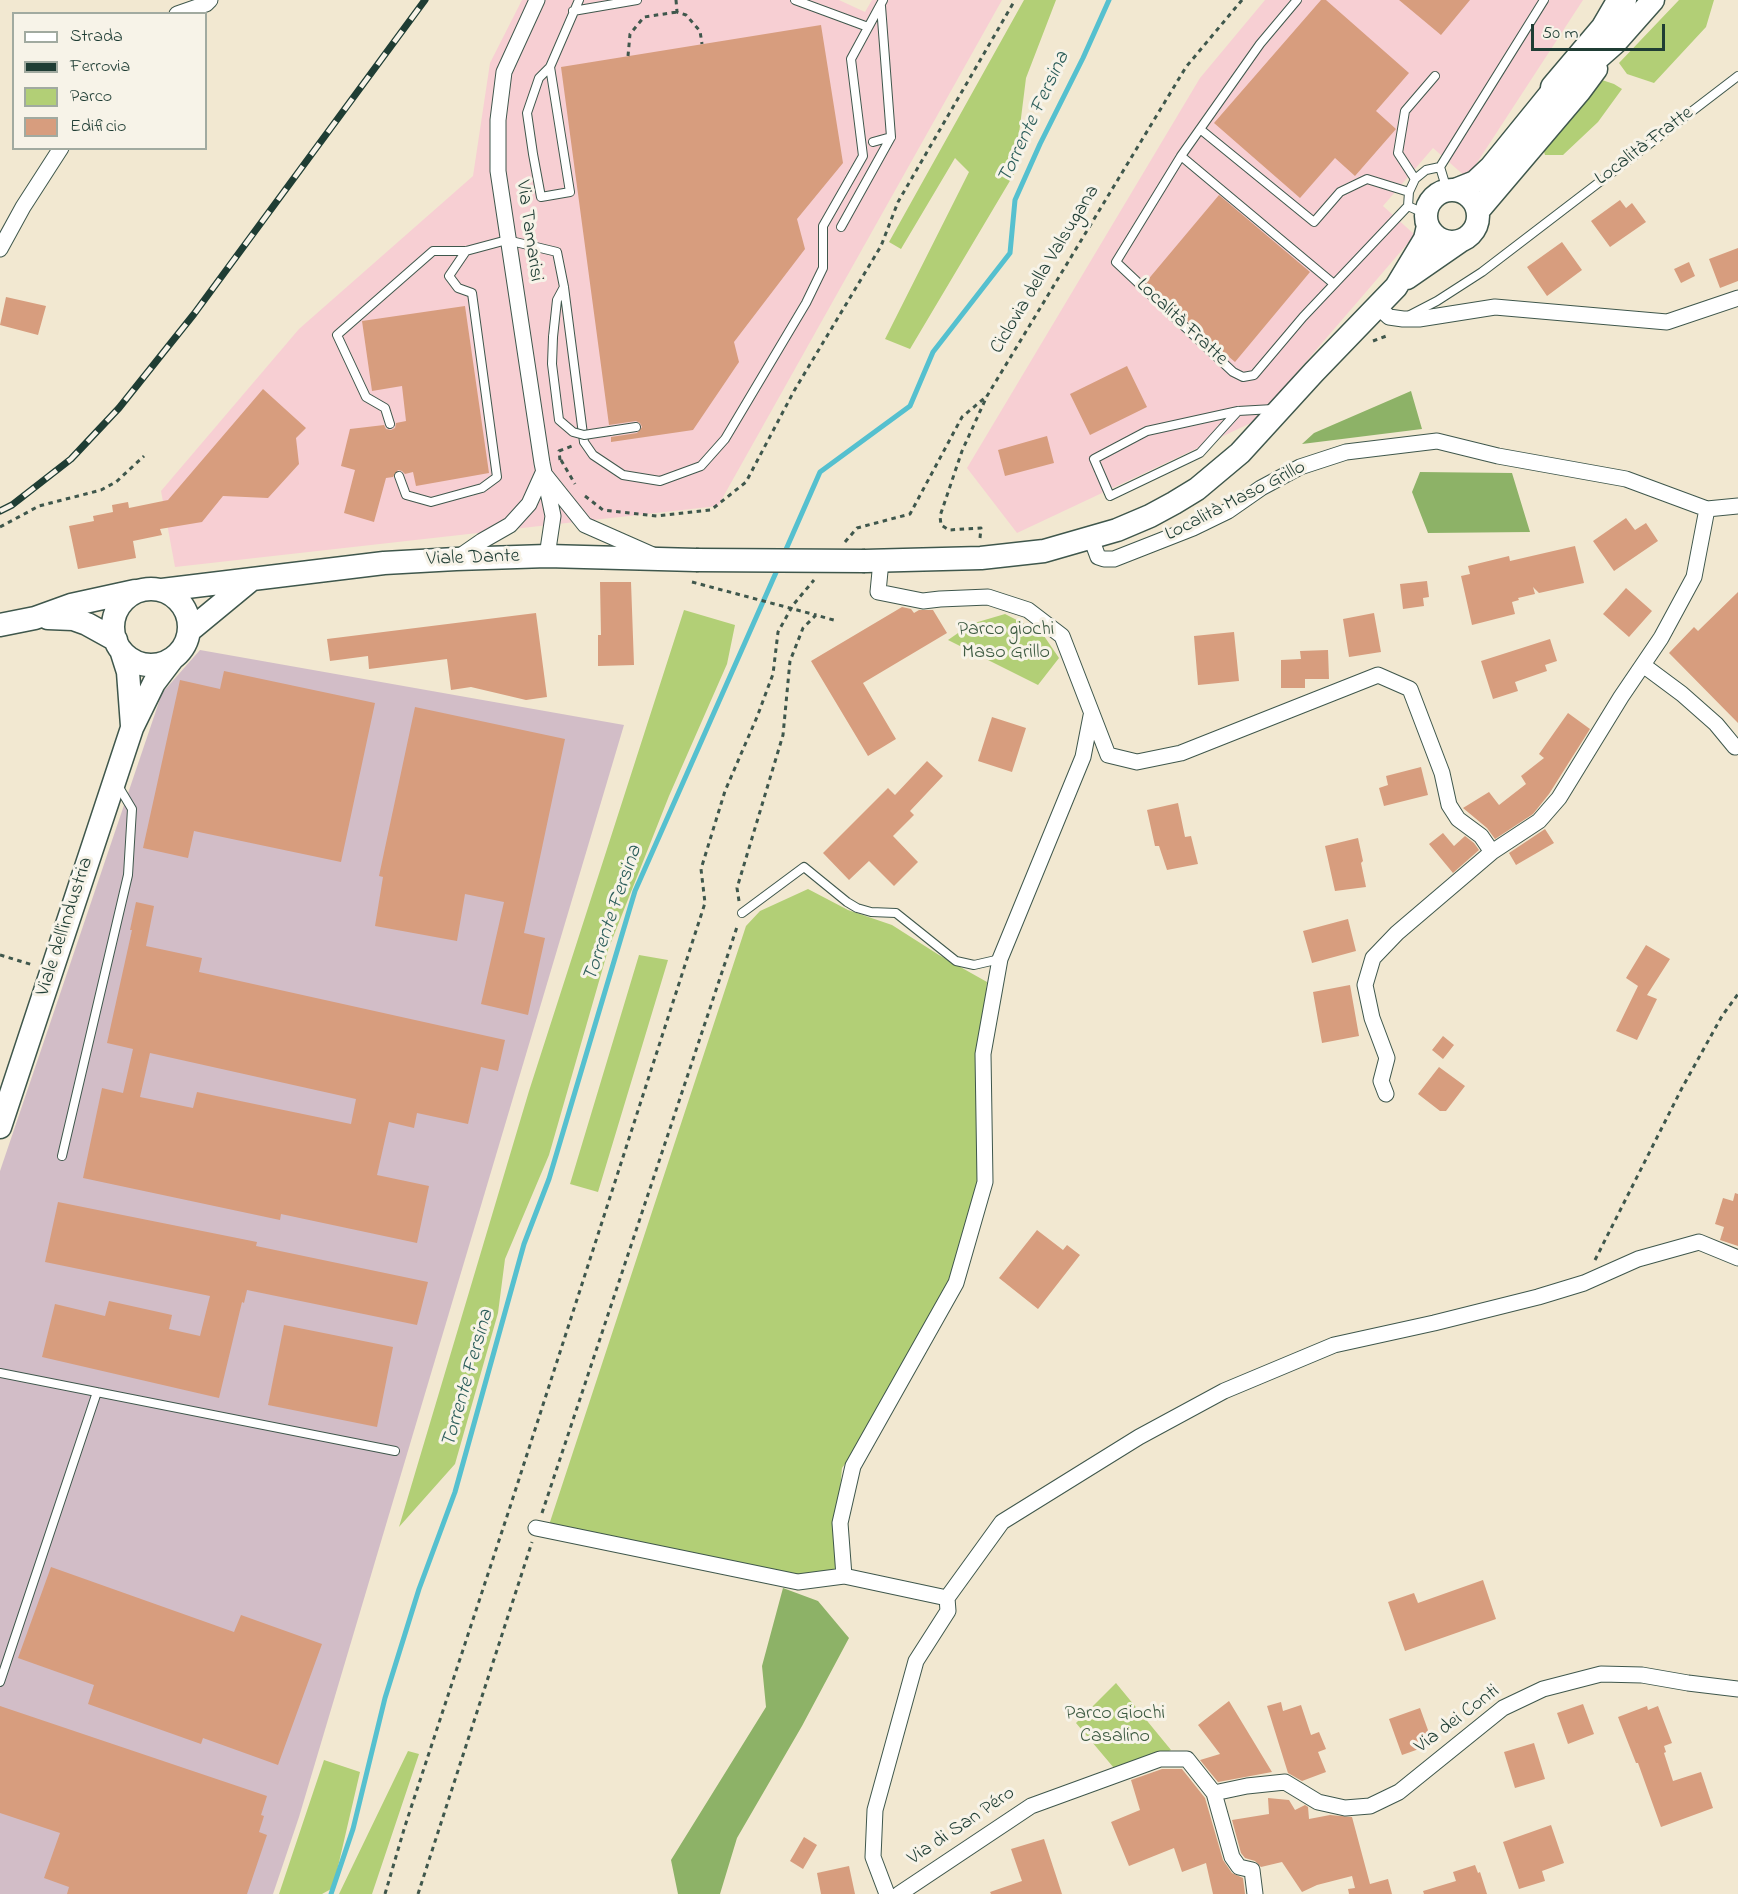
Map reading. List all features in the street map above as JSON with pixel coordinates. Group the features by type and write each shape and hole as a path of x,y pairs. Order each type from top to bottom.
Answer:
{"highway":[{"path":"1555,88 1605,29 1622,0"}],"main road":[{"name":"Località Fratte","path":"1091,538 1150,516 1197,489 1240,453 1398,284 1472,233 1479,219 1478,211 1653,0"},
{"name":"Località Fratte","path":"1398,284 1425,239 1420,215 1432,199 1475,182 1491,167 1555,88 1581,73 1615,43"},
{"path":"1451,190 1470,197 1478,211"},
{"path":"1420,215 1437,238 1444,242 1459,242"},
{"path":"873,561 1018,555 1044,551 1091,538"},
{"name":"Viale Dante","path":"0,625 35,618 71,605 151,590 384,563 547,556 665,560 690,573 873,561"},
{"path":"189,631 186,610 180,601 151,590 129,596 120,605 113,628 119,645 130,658 140,663 162,663 181,651 189,631 252,579"},
{"name":"Viale Dante","path":"35,618 73,619 87,624 119,645"},
{"name":"Viale dell'industria","path":"119,645 128,672 132,728"},
{"name":"Viale dell'industria","path":"0,1127 132,728 154,683 172,658"}],"street":[{"path":"183,12 206,4 210,0"},
{"name":"Via Tamarisi","path":"537,0 504,72 498,120 498,171 507,240 548,467 553,516 547,556"},
{"path":"0,249 23,207 60,150"},
{"path":"1377,306 1389,317 1403,319 1419,319 1495,307 1667,322 1738,298"},
{"name":"Località Maso Grillo","path":"1091,538 1098,557 1114,559 1193,528 1228,511 1261,488 1300,467 1346,452 1437,441 1498,456 1626,479 1707,509 1738,506"},
{"path":"456,559 482,540 510,525 529,504 548,467"},
{"path":"548,467 585,525 665,560"},
{"path":"1386,1094 1381,1081 1387,1058 1372,1018 1365,985 1373,958 1397,933 1492,852 1539,821 1559,798 1661,638 1694,578 1707,509"},
{"path":"873,561 878,592 923,601 988,597 1028,610 1062,636 1108,755 1137,762 1181,753 1378,675 1410,689 1442,772 1449,805 1458,819 1481,836 1492,852"},
{"path":"1643,665 1682,694 1716,724 1737,747"},
{"path":"844,1576 840,1523 853,1466 956,1283 985,1182 983,1054 1000,959 1083,757 1092,715"},
{"path":"887,1894 873,1857 875,1810 916,1661 948,1611 947,1598 1002,1522 1139,1437 1224,1391 1334,1345 1444,1321 1584,1283 1638,1259 1699,1242 1738,1258"},
{"path":"537,1528 798,1582 844,1576 947,1598"},
{"name":"Via dei Conti","path":"1214,1793 1247,1786 1285,1782 1318,1802 1345,1808 1370,1806 1399,1792 1503,1708 1544,1689 1601,1674 1642,1675 1738,1689"},
{"name":"Via di San Péro","path":"899,1894 1031,1806 1160,1759 1187,1759 1214,1793"},
{"path":"1214,1793 1232,1857 1239,1867 1252,1870 1255,1894"}],"lane":[{"path":"550,67 574,192 542,197 527,114 539,78 550,67 579,0"},
{"path":"573,11 637,0"},
{"path":"795,0 868,27"},
{"name":"Località Fratte","path":"1297,0 1260,44 1181,156 1116,262 1233,372 1243,376 1254,375 1334,284 1420,215 1409,192 1415,179"},
{"path":"1435,76 1406,111 1398,153 1415,179 1426,170 1440,167 1544,0"},
{"path":"390,424 385,408 366,396 337,335 433,251 466,251 507,240 557,252 564,287 584,442 593,454 623,475 660,481 701,466 724,439 806,303 822,268 823,226 863,156 850,59 882,2"},
{"path":"841,227 891,138 882,2"},
{"name":"Località Fratte","path":"1403,319 1437,301 1482,272 1738,76"},
{"path":"1200,129 1314,222 1340,192 1368,179 1409,192"},
{"path":"873,142 891,138"},
{"path":"1181,156 1334,284"},
{"path":"1440,167 1451,190"},
{"path":"399,476 406,495 431,502 482,488 497,477 472,293 458,288 449,276 466,251"},
{"path":"564,287 556,300 552,364 560,420 573,432 584,435 636,427"},
{"path":"1238,411 1200,453 1110,496 1094,459 1147,431 1238,411 1281,409"},
{"path":"62,1156 128,875 132,809 115,780"},
{"path":"742,912 804,867 857,908 872,912 896,913 957,961 974,965 1000,959"},
{"path":"0,1373 395,1451"},
{"path":"0,1682 97,1392"}],"path":[{"path":"676,0 677,12"},
{"name":"Ciclovia della Valsugana","path":"980,544 981,528 949,530 941,525 940,516 962,451 987,396 1186,67 1242,0"},
{"path":"628,56 630,34 644,17 677,12 687,15 700,31 702,44"},
{"path":"843,545 857,528 910,514 962,417 987,396"},
{"path":"548,467 561,460 559,451 576,445"},
{"path":"0,527 39,506 101,490 116,482 144,456"},
{"path":"690,573 837,621"},
{"path":"385,1894 405,1826 705,903 701,869 725,791 757,717 772,674 777,632 793,605 814,579"},
{"path":"418,1894 742,912 736,888 783,735 790,661 803,628 816,615"},
{"path":"0,955 52,969"},
{"path":"1584,1283 1618,1210 1682,1088 1722,1016 1738,994"}],"shaded area":[{"path":"522,0 839,0 865,12 872,0 1002,0 718,506 175,567 161,491 299,329 473,176 490,63"},
{"path":"1265,0 1583,0 1467,178 1433,148 1383,206 1415,235 1255,421 1017,533 967,468 1200,78"},
{"path":"200,650 624,725 299,1817 273,1894 0,1894 0,1171 162,693"}],"green space":[{"path":"1024,0 1056,0 1026,78 1014,174 910,349 885,339 969,172 955,158 901,249 889,242"},
{"path":"1679,0 1714,0 1706,27 1654,83 1627,74 1619,63"},
{"path":"1599,79 1622,89 1598,122 1563,155 1545,155 1542,145"},
{"path":"1411,391 1422,429 1302,444 1314,433"},
{"path":"1420,472 1512,473 1530,532 1428,533 1412,492"},
{"path":"684,610 735,625 727,664 669,796 608,950 549,1155 505,1259 498,1313 455,1464 399,1527 529,1091"},
{"name":"Parco giochi Maso Grillo","path":"1005,614 1042,633 1059,658 1038,685 948,640 971,624"},
{"path":"808,889 848,910 892,925 987,982 978,1079 981,1181 951,1280 865,1437 842,1468 837,1523 840,1574 798,1579 549,1525 746,926 760,911"},
{"path":"639,955 668,960 598,1192 570,1184"},
{"path":"783,1588 818,1601 849,1638 802,1726 737,1838 720,1894 678,1894 671,1860 766,1707 762,1666"},
{"name":"Parco Giochi Casalino","path":"1116,1683 1171,1750 1119,1774 1076,1723"},
{"path":"408,1751 419,1754 372,1894 339,1894"},
{"path":"324,1760 360,1772 333,1888 322,1894 279,1894"}],"building":[{"path":"1321,0 1326,0 1409,73 1376,111 1396,129 1355,176 1335,158 1300,198 1214,123"},
{"path":"1399,0 1470,0 1441,35"},
{"path":"821,25 843,163 797,219 805,249 734,342 739,362 693,430 611,442 611,437 637,433 642,427 636,421 609,425 561,67"},
{"path":"1219,195 1310,272 1235,362 1146,282"},
{"path":"1620,200 1626,208 1632,203 1646,222 1610,247 1591,221"},
{"path":"1562,242 1582,270 1547,296 1527,267"},
{"path":"1738,248 1738,281 1720,288 1709,259"},
{"path":"1689,262 1695,276 1681,283 1674,269"},
{"path":"6,297 46,306 38,335 0,325"},
{"path":"465,306 489,473 416,486 413,472 405,474 398,470 393,477 386,478 374,522 344,513 355,470 341,466 350,429 384,425 386,429 391,430 395,428 396,423 406,421 402,386 372,391 362,321"},
{"path":"1127,366 1147,407 1090,435 1070,394"},
{"path":"263,389 306,428 296,438 299,464 268,498 223,496 202,522 160,529 162,535 133,541 136,558 78,569 69,526 94,521 93,516 113,512 112,505 128,502 129,508 168,500"},
{"path":"1047,436 1054,463 1005,476 998,450"},
{"path":"1626,518 1635,530 1646,523 1658,541 1614,571 1593,541"},
{"path":"1575,546 1584,583 1539,593 1533,587 1535,594 1518,598 1519,600 1512,602 1515,614 1472,625 1461,576 1470,574 1468,566 1509,556 1510,561"},
{"path":"1427,581 1429,597 1423,598 1424,606 1403,609 1400,584"},
{"path":"600,582 631,582 634,665 598,666 598,635 601,635"},
{"path":"1626,588 1652,611 1629,637 1603,614"},
{"path":"1738,592 1738,723 1669,653 1694,627 1698,631"},
{"path":"902,607 911,609 914,613 919,610 933,610 947,633 863,683 896,739 868,756 811,661"},
{"path":"536,613 547,697 526,700 471,687 451,690 447,659 369,669 368,656 330,661 327,639"},
{"path":"1374,613 1381,652 1349,657 1343,619"},
{"path":"1234,632 1239,681 1198,685 1194,636"},
{"path":"1550,639 1557,661 1545,665 1547,671 1515,682 1518,691 1493,699 1481,661"},
{"path":"1328,650 1329,679 1305,679 1305,688 1281,688 1281,660 1301,659 1300,651"},
{"path":"224,671 375,703 341,862 194,831 188,858 143,848 180,680 220,689"},
{"path":"415,707 565,739 524,933 545,938 528,1015 481,1004 504,902 465,894 457,941 375,926 383,877 379,876"},
{"path":"1568,713 1590,729 1549,794 1533,814 1495,839 1487,828 1463,808 1489,792 1499,805 1526,784 1521,776 1544,758 1539,754"},
{"path":"992,717 1026,728 1012,772 978,761"},
{"path":"927,761 943,776 910,811 914,815 893,836 918,862 894,886 869,861 849,880 823,853 888,788 895,795"},
{"path":"1421,767 1428,795 1384,806 1379,788 1388,785 1386,776"},
{"path":"1178,803 1185,837 1191,836 1198,864 1167,870 1159,846 1155,846 1147,810"},
{"path":"1545,829 1554,843 1516,865 1509,853"},
{"path":"1443,833 1454,846 1465,836 1479,850 1453,873 1429,844"},
{"path":"1358,838 1366,887 1335,891 1325,846"},
{"path":"136,902 154,906 146,946 202,958 199,972 505,1040 498,1071 481,1067 468,1124 417,1113 414,1128 389,1122 377,1175 429,1186 417,1243 281,1214 280,1220 83,1178 102,1088 123,1093 133,1049 107,1043 132,930 130,930","holes":["150,1053 356,1099 351,1124 197,1092 193,1108 140,1097"]},
{"path":"1348,919 1356,951 1312,963 1303,931"},
{"path":"1646,945 1670,959 1647,995 1657,999 1637,1040 1616,1031 1638,986 1626,978"},
{"path":"1350,985 1359,1036 1322,1043 1313,992"},
{"path":"1443,1036 1454,1045 1443,1059 1432,1050"},
{"path":"1439,1067 1465,1086 1446,1111 1440,1111 1418,1094"},
{"path":"1735,1193 1738,1194 1738,1246 1720,1240 1724,1227 1715,1224 1723,1198 1733,1201"},
{"path":"58,1202 257,1242 256,1246 428,1282 417,1325 247,1290 244,1303 242,1302 219,1398 42,1357 55,1304 105,1316 109,1301 172,1315 169,1329 200,1336 210,1296 45,1262"},
{"path":"1037,1230 1063,1250 1067,1245 1080,1255 1038,1309 999,1278"},
{"path":"284,1325 393,1347 377,1427 268,1405"},
{"path":"51,1567 234,1632 241,1615 322,1644 278,1765 203,1738 201,1744 88,1704 94,1685 18,1658"},
{"path":"1483,1580 1496,1619 1405,1651 1388,1602 1414,1593 1418,1603"},
{"path":"1229,1701 1272,1772 1218,1782 1200,1760 1220,1754 1198,1725"},
{"path":"1281,1702 1283,1711 1301,1705 1311,1735 1319,1732 1326,1749 1318,1752 1326,1772 1302,1781 1288,1773 1267,1706"},
{"path":"1583,1704 1594,1734 1568,1744 1557,1713"},
{"path":"0,1706 267,1796 259,1832 267,1835 247,1894 67,1894 69,1887 44,1878 60,1833 0,1813"},
{"path":"1647,1706 1648,1710 1658,1706 1672,1743 1664,1746 1666,1752 1664,1753 1673,1781 1701,1772 1713,1808 1661,1827 1638,1763 1636,1763 1618,1717"},
{"path":"1420,1708 1433,1744 1402,1755 1389,1719"},
{"path":"1534,1743 1545,1779 1515,1788 1504,1752"},
{"path":"1162,1769 1182,1769 1205,1798 1223,1860 1232,1873 1243,1878 1245,1894 1213,1894 1206,1863 1182,1872 1174,1848 1129,1866 1111,1822 1140,1810 1131,1780"},
{"path":"1268,1798 1289,1800 1295,1810 1305,1805 1308,1807 1309,1819 1330,1815 1352,1817 1370,1884 1388,1879 1392,1894 1349,1894 1348,1889 1355,1888 1352,1876 1317,1885 1302,1892 1282,1862 1261,1867 1255,1861 1245,1858 1241,1853 1232,1820 1269,1814"},
{"path":"1551,1825 1564,1863 1542,1871 1545,1881 1519,1889 1503,1842"},
{"path":"804,1837 817,1845 803,1869 790,1861"},
{"path":"1044,1839 1062,1894 991,1894 990,1892 1022,1881 1011,1849"},
{"path":"1475,1865 1478,1873 1480,1872 1487,1894 1424,1894 1423,1891 1456,1881 1453,1872"},
{"path":"849,1866 855,1894 821,1894 817,1873"}],"waterway":[{"name":"Torrente Fersina","path":"784,554 820,472 910,406 933,352 1010,253 1015,200 1109,0"},
{"name":"Torrente Fersina","path":"331,1894 353,1829 385,1698 419,1589 455,1492 524,1244 549,1179 635,891 778,568"}],"railway":[{"path":"0,511 12,505 71,459 119,408 194,314 425,0"}]}
